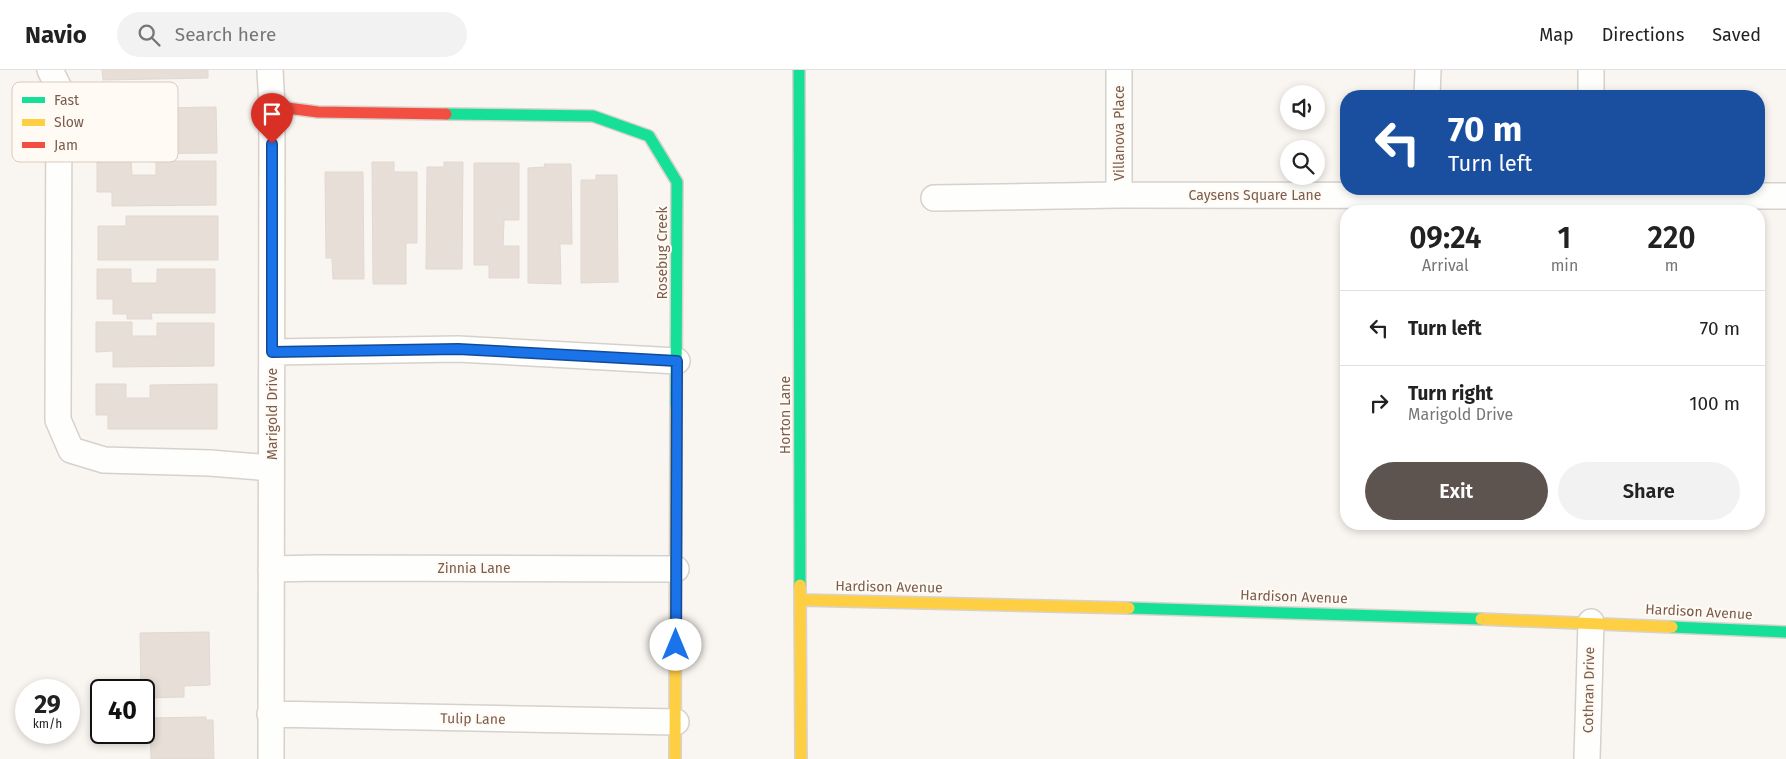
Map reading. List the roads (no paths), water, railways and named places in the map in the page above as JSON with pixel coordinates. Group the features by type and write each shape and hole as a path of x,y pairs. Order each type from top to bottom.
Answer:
{"street":[{"path":"50,70 56,82"},
{"name":"Marigold Drive","path":"270,70 272,106 271,759"},
{"name":"Horton Lane","path":"799,70 801,759"},
{"name":"Villanova Place","path":"1119,70 1119,195"},
{"path":"1427,90 1428,70"},
{"path":"1591,70 1591,90"},
{"name":"Rosebug Creek","path":"272,106 318,112 593,116 649,136 678,182 676,759"},
{"path":"59,162 58,420 71,450 104,460 210,463 271,468"},
{"name":"Caysens Square Lane","path":"934,198 1340,193"},
{"name":"Caysens Square Lane","path":"1737,195 1786,196"},
{"path":"272,352 458,349 677,361"},
{"name":"Zinnia Lane","path":"271,569 676,569"},
{"name":"Hardison Avenue","path":"800,600 1258,611 1591,622 1786,632"},
{"name":"Cothran Drive","path":"1588,759 1591,622"},
{"name":"Tulip Lane","path":"270,714 676,722"}]}
